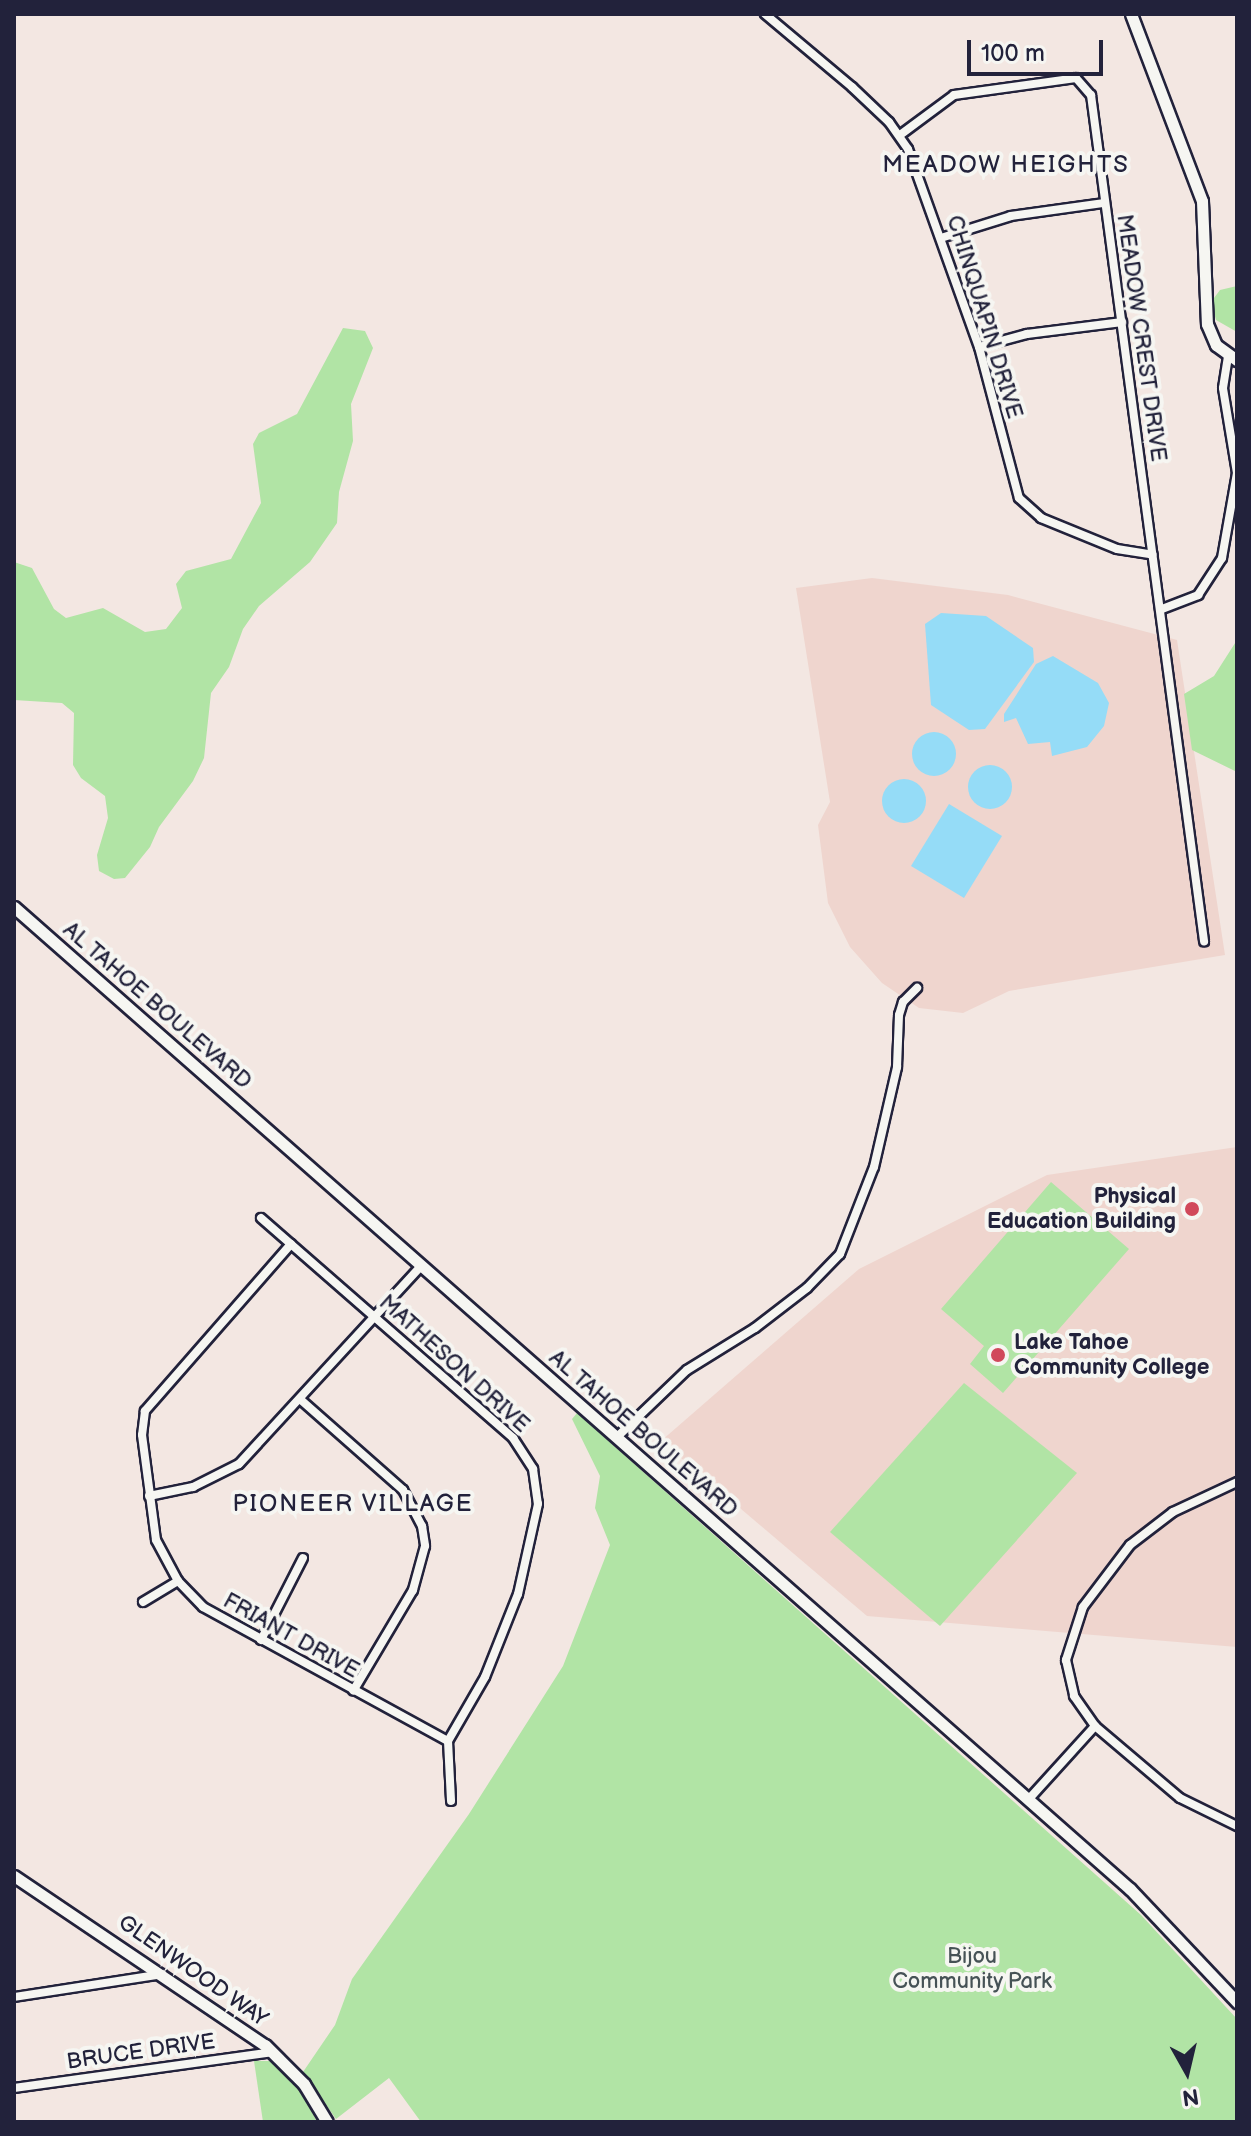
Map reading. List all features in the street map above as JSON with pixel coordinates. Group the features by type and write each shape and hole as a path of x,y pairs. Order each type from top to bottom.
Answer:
{"main road":[{"path":"1131,14 1198,185 1205,226 1205,311 1211,336 1232,358"},
{"name":"AL TAHOE BOULEVARD","path":"14,907 1150,1907 1237,2002"},
{"name":"GLENWOOD WAY","path":"14,1876 163,1974 272,2052 304,2084 327,2122"}],"street":[{"name":"CHINQUAPIN DRIVE","path":"765,14 780,18 900,135 944,237 979,347 1011,479 1028,509 1117,549 1153,555"},
{"name":"MEADOW CREST DRIVE","path":"900,135 954,95 1076,78 1091,95 1204,941"},
{"path":"944,237 1011,216 1104,203"},
{"path":"979,347 1027,334 1122,322"},
{"path":"1162,609 1198,595 1222,558 1237,473 1223,388 1232,358"},
{"path":"616,1438 687,1370 765,1320 840,1254 874,1167 897,1067 899,1015 903,1002 917,988"},
{"name":"MATHESON DRIVE","path":"261,1218 513,1438 526,1453 538,1486 531,1548 506,1629 448,1741"},
{"name":"FRIANT DRIVE","path":"291,1244 145,1411 142,1435 156,1540 178,1581 203,1607 448,1741"},
{"path":"149,1496 217,1478 259,1446 422,1265"},
{"path":"301,1400 403,1490 422,1526 425,1546 413,1590 353,1691"},
{"path":"1237,1482 1197,1498 1150,1528 1108,1570 1083,1607 1069,1641 1068,1676 1082,1711 1095,1726 1180,1798 1237,1826"},
{"path":"261,1640 303,1558"},
{"path":"143,1602 178,1581"},
{"path":"1028,1800 1095,1726"},
{"path":"448,1741 451,1801"},
{"path":"14,1997 163,1974"},
{"name":"BRUCE DRIVE","path":"14,2088 272,2052"}],"shaded area":[{"path":"872,578 1008,595 1177,640 1225,955 1009,991 963,1013 919,1008 882,983 850,947 828,903 818,825 830,802 796,588"},
{"name":"Lake Tahoe Community College","path":"1237,1147 1237,1647 867,1616 661,1441 859,1269 1047,1175"}],"green space":[{"path":"1237,286 1237,332 1216,320 1211,302 1220,290"},
{"path":"343,328 365,331 373,348 351,404 353,441 339,492 337,523 310,562 259,606 243,629 229,667 211,693 204,758 193,781 159,827 150,847 125,878 114,879 99,871 97,855 108,818 105,796 81,778 73,765 74,713 62,703 14,700 14,562 32,568 54,609 66,618 103,608 145,632 166,629 182,608 176,584 186,571 231,559 261,503 253,444 259,433 297,414"},
{"path":"1237,640 1237,772 1192,750 1184,694 1214,676"},
{"path":"1051,1182 1129,1249 1003,1393 970,1364 984,1346 941,1309"},
{"path":"964,1383 1077,1473 940,1626 830,1532"},
{"name":"Bijou Community Park","path":"577,1413 1141,1915 1237,2019 1237,2122 421,2122 389,2078 336,2119 303,2072 335,2025 352,1979 469,1814 563,1666 610,1545 595,1508 600,1476 572,1419"},
{"path":"254,2061 276,2061 302,2091 317,2122 263,2122"}],"water":[{"path":"941,613 986,616 1033,648 1034,662 985,729 969,730 931,705 925,624"},
{"path":"1053,656 1098,683 1109,703 1104,726 1087,747 1052,756 1050,742 1028,744 1016,718 1004,722 1004,714 1036,664"},
{"path":"934,732 949,739 956,754 949,769 934,776 919,769 912,754 919,739"},
{"path":"990,765 1005,772 1012,787 1005,802 990,809 975,802 968,787 975,772"},
{"path":"904,779 919,786 926,801 919,816 904,823 889,816 882,801 889,786"},
{"path":"949,804 1002,836 964,898 911,866"}],"place":[{"name":"Physical Education Building","path":"1192,1209"},
{"name":"Lake Tahoe Community College","path":"998,1355"}],"district":[{"name":"MEADOW HEIGHTS","path":"1006,165"},
{"name":"PIONEER VILLAGE","path":"353,1504"}]}
